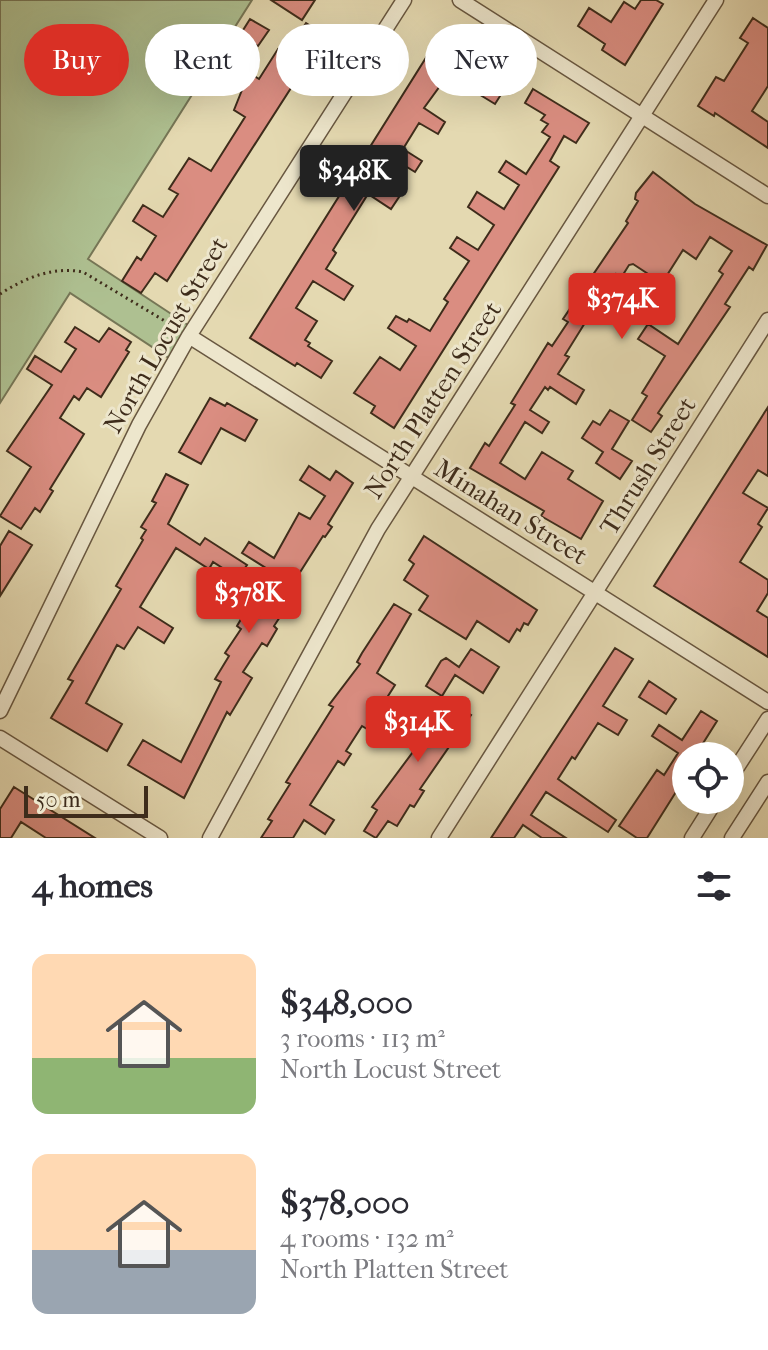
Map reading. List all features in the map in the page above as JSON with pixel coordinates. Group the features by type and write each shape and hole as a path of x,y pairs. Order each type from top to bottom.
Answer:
{"street":[{"name":"North Locust Street","path":"0,711 139,425 189,336 404,0"},
{"path":"460,0 768,196"},
{"name":"North Platten Street","path":"210,838 378,529 716,0"},
{"name":"Thrush Street","path":"439,838 768,320"},
{"name":"Minahan Street","path":"189,336 768,702"},
{"path":"744,756 768,719"},
{"path":"0,738 160,838"},
{"path":"732,838 768,782"},
{"path":"692,838 707,814"}],"path":[{"path":"0,294 46,272 67,269 83,272 189,336"}],"green space":[{"path":"0,0 252,0 237,24 145,24 145,96 191,96 88,259 194,329 175,362 70,293 0,403"}],"building":[{"path":"271,0 315,0 302,20"},
{"path":"641,0 656,0 663,4 625,65 602,50 605,44 578,26 589,8 611,22 624,2 635,9"},
{"path":"753,18 768,28 768,86 752,111 768,122 768,148 715,113 714,116 698,106 716,77 724,81 748,43 740,38"},
{"path":"260,25 269,30 260,43"},
{"path":"276,52 276,96 286,96 167,281 155,273 141,293 122,281 137,257 141,260 156,236 133,221 143,205 163,217 178,194 169,189 189,158 211,171 245,117 234,110 240,96 260,96 260,77"},
{"path":"425,59 425,96 433,96 424,108 445,122 438,134 419,123 403,149 422,161 415,172 389,156 376,178 401,194 391,209 368,194 333,250 336,253 326,269 353,286 344,300 313,281 296,308 317,321 305,340 310,343 308,346 332,361 321,378 250,338 402,96 409,96 409,85"},
{"path":"537,91 589,123 576,143 564,136 550,161 559,167 394,428 371,413 375,406 354,393 380,357 400,370 416,346 388,328 396,316 407,322 409,319 430,331 448,302 444,299 469,261 450,248 457,237 478,250 494,225 468,207 477,192 504,209 519,185 499,172 506,161 526,174 550,137 542,132 548,124 541,120 545,115 525,103 529,96 537,96"},
{"path":"482,96 500,96 495,104"},
{"path":"653,172 695,204 767,245 753,270 749,267 725,304 730,307 658,413 662,416 651,432 632,420 647,396 642,393 665,356 638,339 648,324 678,344 723,274 719,271 732,251 710,237 696,259 683,250 662,283 633,264 629,265 621,278 616,274 588,318 565,355 569,357 558,374 584,390 576,404 550,387 548,390 545,387 530,410 549,422 542,433 525,422 500,463 525,479 542,452 573,471 568,479 603,501 581,539 541,516 544,511 470,468 485,443 489,446 515,405 511,403 548,343 552,346 568,322 563,319 628,223 626,221 638,201 635,199 636,193"},
{"path":"75,327 99,342 109,328 131,342 126,350 129,352 101,397 87,388 79,400 74,396 60,418 84,434 50,489 53,491 40,512 35,508 21,529 0,516 31,467 7,451 52,385 27,369 35,356 61,372 76,349 65,342"},
{"path":"210,398 225,406 227,403 257,420 245,441 221,428 201,464 179,452"},
{"path":"768,407 768,476 758,470 743,493 768,508 758,524 762,527 740,562 768,580 768,593 757,611 768,618 768,657 654,586"},
{"path":"610,410 629,421 612,449 632,461 620,479 596,463 603,452 582,438 593,421 600,425"},
{"path":"309,466 330,480 336,471 353,483 328,524 332,527 285,596 291,600 274,626 277,629 267,646 262,643 243,672 252,678 230,715 227,712 184,798 128,765 143,740 181,762 221,682 215,679 229,656 225,653 241,629 237,626 247,609 253,613 277,575 242,553 249,542 274,558 299,513 310,519 325,496 300,480"},
{"path":"166,474 188,485 168,524 200,545 205,538 247,565 238,578 213,562 209,569 176,548 140,607 173,628 164,643 138,627 124,649 117,645 86,703 122,724 107,751 51,718 73,681 68,679 121,589 116,586 143,540 141,538 146,530 141,527 156,503 152,501"},
{"path":"9,531 32,545 0,596 0,546"},
{"path":"424,536 537,610 528,625 524,623 520,631 517,629 509,642 477,621 466,639 419,610 428,596 404,580 414,564 409,560"},
{"path":"394,604 411,614 377,673 395,685 367,729 362,726 346,751 351,754 344,765 338,761 310,805 334,820 325,834 304,820 293,838 261,838 272,821 268,819 290,784 286,782 333,707 329,705 360,664 357,662 362,653"},
{"path":"615,648 633,659 603,706 627,720 618,735 598,723 558,779 616,820 608,832 546,792 531,815 566,838 542,838 523,825 514,838 491,838"},
{"path":"471,649 499,667 483,693 455,675 442,696 426,686 441,661 446,658 459,667"},
{"path":"649,681 676,699 666,714 639,697"},
{"path":"442,696 471,715 420,789 424,791 414,807 410,805 397,826 388,821 376,838 364,831 377,810 372,807 424,737 408,727 415,716 425,722"},
{"path":"701,711 717,721 704,742 672,742 672,749 652,736 659,725 682,740"},
{"path":"672,762 672,798 647,838 637,838 619,826 657,770 664,775"},
{"path":"14,787 95,838 46,838 21,822 11,838 0,838 0,809"}]}
